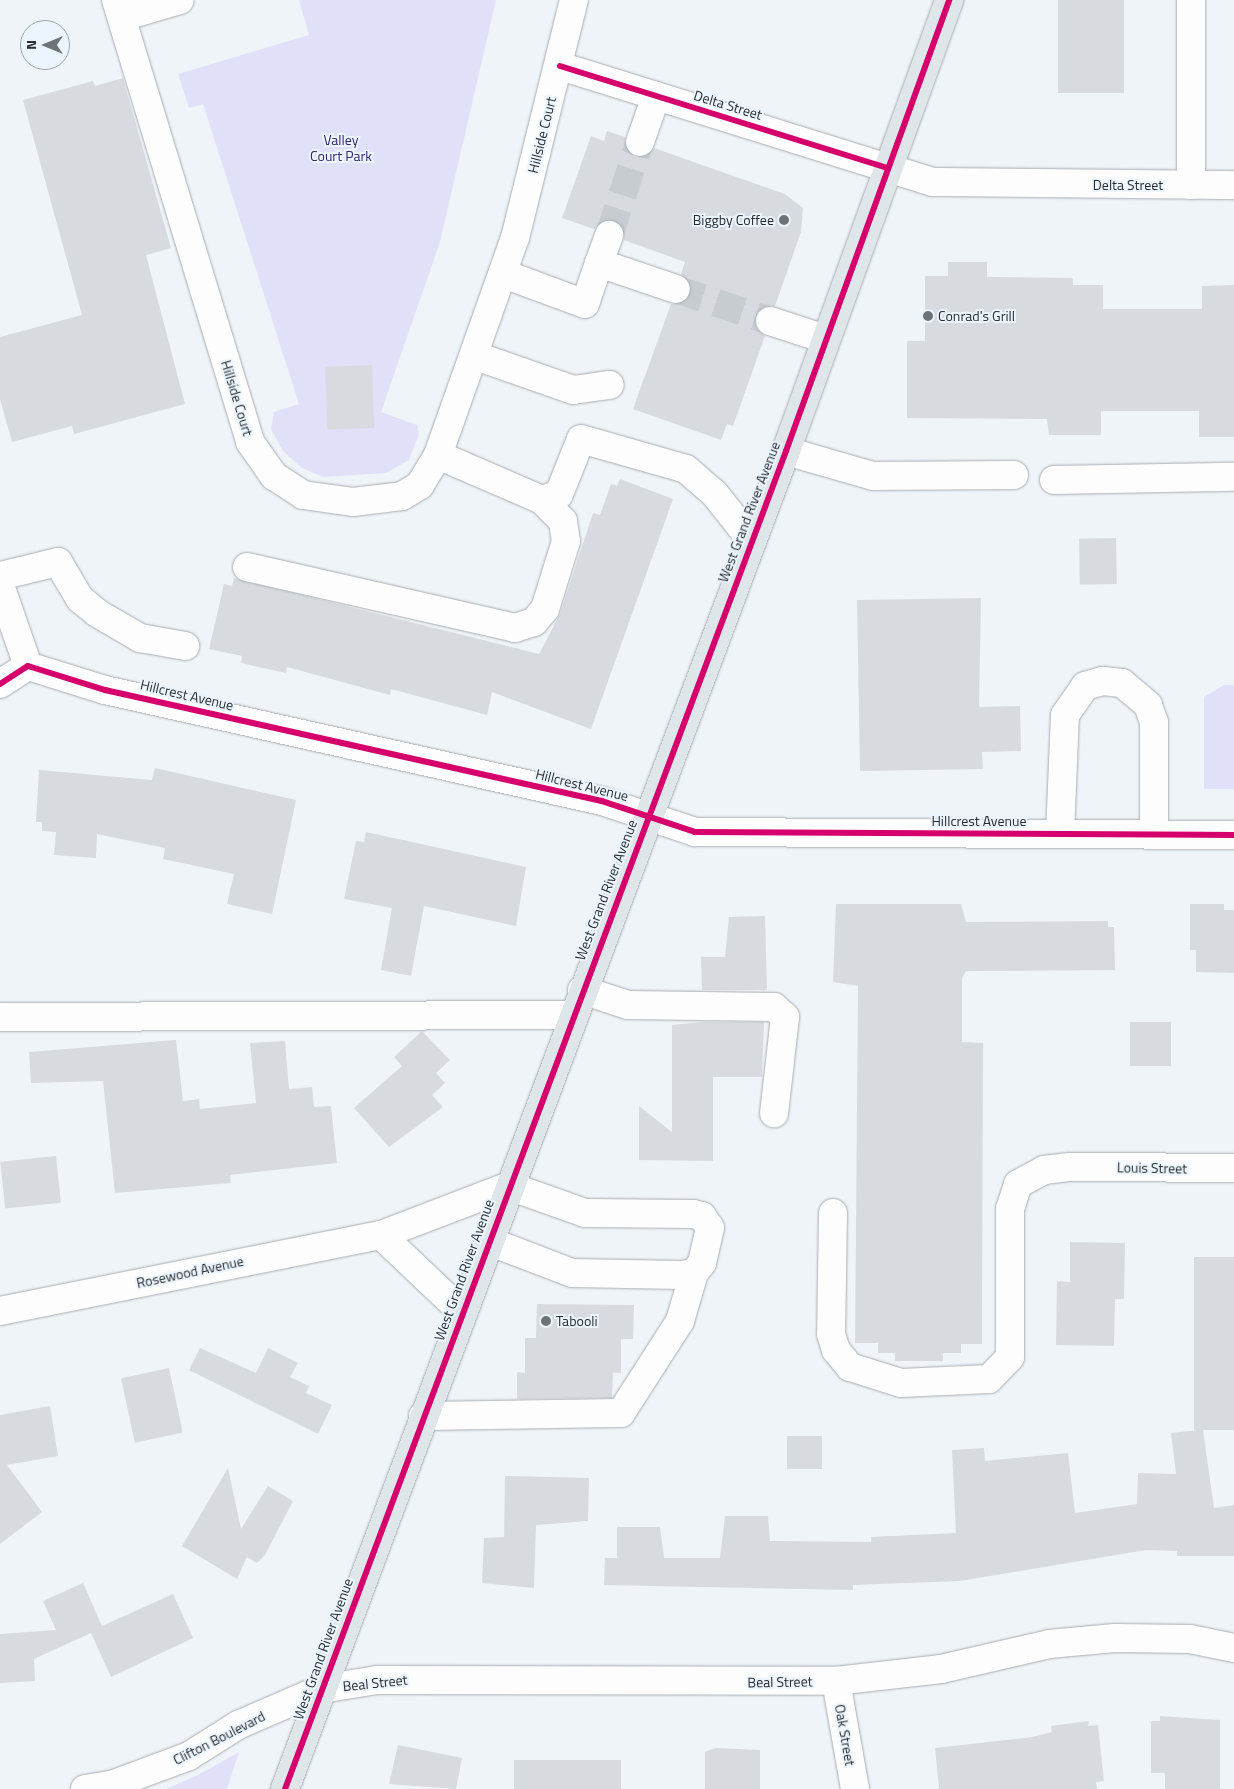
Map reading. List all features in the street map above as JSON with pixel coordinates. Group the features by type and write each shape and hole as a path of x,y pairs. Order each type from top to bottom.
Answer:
{"main road":[{"name":"West Grand River Avenue","path":"285,1789 572,1015 786,451 949,0"}],"street":[{"path":"119,8 180,0"},
{"name":"Hillside Court","path":"119,8 250,442 274,476 303,495 353,502 384,500 420,486 438,455 476,356 504,274 560,66 574,0"},
{"path":"1191,0 1191,185"},
{"name":"Delta Street","path":"560,66 932,182 1234,185"},
{"path":"640,142 656,96"},
{"path":"504,274 585,304 608,234"},
{"path":"599,263 676,289"},
{"path":"770,321 825,339"},
{"path":"476,356 573,390 610,385"},
{"path":"542,500 559,494 581,438 686,469 714,493 752,540"},
{"path":"786,451 856,474 1014,475"},
{"path":"247,567 516,628 534,622 546,609 566,541 563,521 542,500 438,455"},
{"path":"1054,480 1234,477"},
{"path":"0,576 58,562 80,599 97,613 140,638 185,646"},
{"path":"0,585 28,666 0,684"},
{"name":"Hillcrest Avenue","path":"28,666 105,690 602,801 695,832 1234,835"},
{"path":"1060,834 1065,715 1085,686 1103,681 1122,683 1148,705 1154,722 1154,834"},
{"path":"582,990 628,1005 774,1007 785,1017 774,1113"},
{"path":"0,1017 572,1015"},
{"name":"Louis Street","path":"833,1213 831,1334 836,1350 850,1367 901,1383 989,1379 1010,1357 1010,1209 1018,1184 1044,1170 1070,1167 1234,1168"},
{"path":"423,1416 621,1413 680,1321 694,1273 702,1262 710,1228 702,1216 585,1213 509,1186"},
{"name":"Rosewood Avenue","path":"0,1311 381,1236 509,1186"},
{"path":"381,1236 462,1312"},
{"path":"488,1241 572,1273 694,1273"},
{"name":"Beal Street","path":"321,1690 377,1680 458,1678 836,1681 941,1669 1049,1644 1106,1639 1190,1639 1234,1648"},
{"name":"Oak Street","path":"836,1681 855,1789"},
{"name":"Clifton Boulevard","path":"85,1789 111,1785 189,1756 238,1725 321,1690"}],"green space":[{"name":"Valley Court Park","path":"299,0 496,0 440,242 381,412 417,425 419,434 409,460 386,473 323,477 302,468 283,451 271,429 274,412 299,404 203,104 189,108 178,74 309,35"},
{"path":"1224,685 1234,685 1234,789 1204,789 1204,697"},
{"path":"239,1752 227,1789 166,1789 198,1775"}],"building":[{"path":"1058,0 1124,0 1124,93 1058,93"},
{"path":"123,78 171,248 146,255 185,404 74,434 72,426 12,442 0,399 0,337 82,315 23,100 93,81 95,86"},
{"path":"607,131 625,137 625,145 634,157 643,157 654,148 785,194 803,208 801,232 775,306 766,306 755,316 755,325 765,336 733,426 727,424 721,440 633,409 671,304 680,304 691,294 691,285 681,274 685,262 624,240 621,225 614,220 599,223 594,229 562,218 591,136 604,141"},
{"path":"948,262 987,262 987,277 1073,278 1073,285 1103,285 1103,309 1202,309 1202,286 1234,285 1234,437 1199,437 1199,411 1101,411 1101,435 1049,435 1047,419 907,418 907,341 925,341 925,276 948,276"},
{"path":"372,365 374,428 327,430 325,367"},
{"path":"620,479 673,499 591,729 492,692 487,715 391,689 390,695 287,667 286,673 241,663 242,656 209,649 224,584 232,586 234,578 539,654 560,614 593,513 600,515 611,484 617,486"},
{"path":"1116,538 1117,584 1080,585 1079,539"},
{"path":"981,598 979,707 1020,706 1021,751 982,752 983,769 860,771 857,600"},
{"path":"155,768 296,800 272,914 227,904 234,874 163,859 165,848 97,834 96,858 54,855 56,832 42,831 42,822 36,822 39,770 152,780"},
{"path":"366,832 526,867 516,926 424,906 411,976 381,970 392,908 344,899 356,841 364,842"},
{"path":"836,904 961,904 966,922 1108,921 1108,927 1114,927 1115,970 966,971 962,978 962,1042 983,1043 982,1344 961,1344 961,1353 943,1353 943,1361 895,1361 895,1353 878,1353 878,1343 855,1343 858,986 833,982"},
{"path":"1190,904 1224,904 1224,910 1234,910 1234,973 1196,972 1196,950 1190,950"},
{"path":"765,916 767,990 702,990 701,957 725,957 729,917"},
{"path":"702,1022 764,1022 762,1077 713,1077 713,1161 639,1160 639,1106 672,1132 672,1025"},
{"path":"1130,1022 1171,1022 1171,1066 1130,1066"},
{"path":"422,1031 450,1060 436,1073 445,1083 432,1095 443,1107 389,1147 354,1108 402,1066 394,1057"},
{"path":"176,1040 183,1101 199,1099 200,1109 256,1103 250,1043 285,1041 289,1089 312,1087 314,1107 331,1106 337,1163 230,1175 231,1183 115,1193 103,1081 31,1083 29,1052"},
{"path":"56,1156 61,1203 5,1209 0,1162"},
{"path":"1070,1242 1125,1243 1124,1299 1115,1299 1114,1346 1056,1345 1057,1281 1070,1282"},
{"path":"1194,1257 1234,1257 1234,1430 1203,1430 1214,1508 1234,1505 1234,1556 1177,1556 1177,1551 1146,1550 960,1581 853,1585 853,1590 604,1585 605,1558 617,1558 617,1527 660,1527 664,1558 720,1558 725,1516 768,1516 770,1541 871,1542 871,1537 956,1533 952,1450 984,1448 985,1461 1068,1453 1075,1513 1137,1504 1138,1473 1176,1474 1171,1433 1199,1430 1194,1430"},
{"path":"537,1304 634,1305 633,1339 621,1339 621,1373 613,1373 612,1398 517,1399 517,1372 525,1373 525,1338 536,1338"},
{"path":"200,1348 256,1373 268,1348 298,1363 290,1377 309,1386 306,1393 332,1405 318,1434 189,1370"},
{"path":"169,1368 183,1433 135,1443 121,1378"},
{"path":"50,1406 58,1456 7,1465 42,1512 0,1544 0,1415"},
{"path":"787,1436 822,1436 822,1469 787,1469"},
{"path":"228,1468 241,1529 268,1486 293,1501 265,1555 257,1563 247,1557 237,1579 182,1546"},
{"path":"505,1476 589,1478 588,1521 536,1525 534,1588 482,1583 484,1538 504,1537"},
{"path":"83,1583 102,1626 173,1594 193,1638 111,1677 91,1633 34,1659 35,1681 0,1683 0,1634 56,1630 43,1601"},
{"path":"1160,1716 1220,1720 1220,1789 1165,1789 1165,1773 1151,1773 1151,1721 1160,1721"},
{"path":"1089,1721 1088,1726 1098,1725 1104,1781 1096,1782 1097,1789 939,1789 935,1748 1033,1737 1052,1732 1051,1726"},
{"path":"398,1745 462,1758 456,1789 389,1784"},
{"path":"715,1748 760,1750 760,1789 705,1789 705,1752"},
{"path":"514,1760 621,1760 621,1789 514,1789"}],"tunnel":[{"path":"609,235 640,142"},
{"path":"676,289 770,321"}],"cycle path":[{"path":"285,1789 786,451 949,0"},
{"path":"560,66 888,168"},
{"path":"0,684 28,666 105,690 602,801 695,832 1234,835"}],"place":[{"name":"Biggby Coffee","path":"784,220"},
{"name":"Conrad's Grill","path":"928,316"},
{"name":"Tabooli","path":"546,1321"}]}
